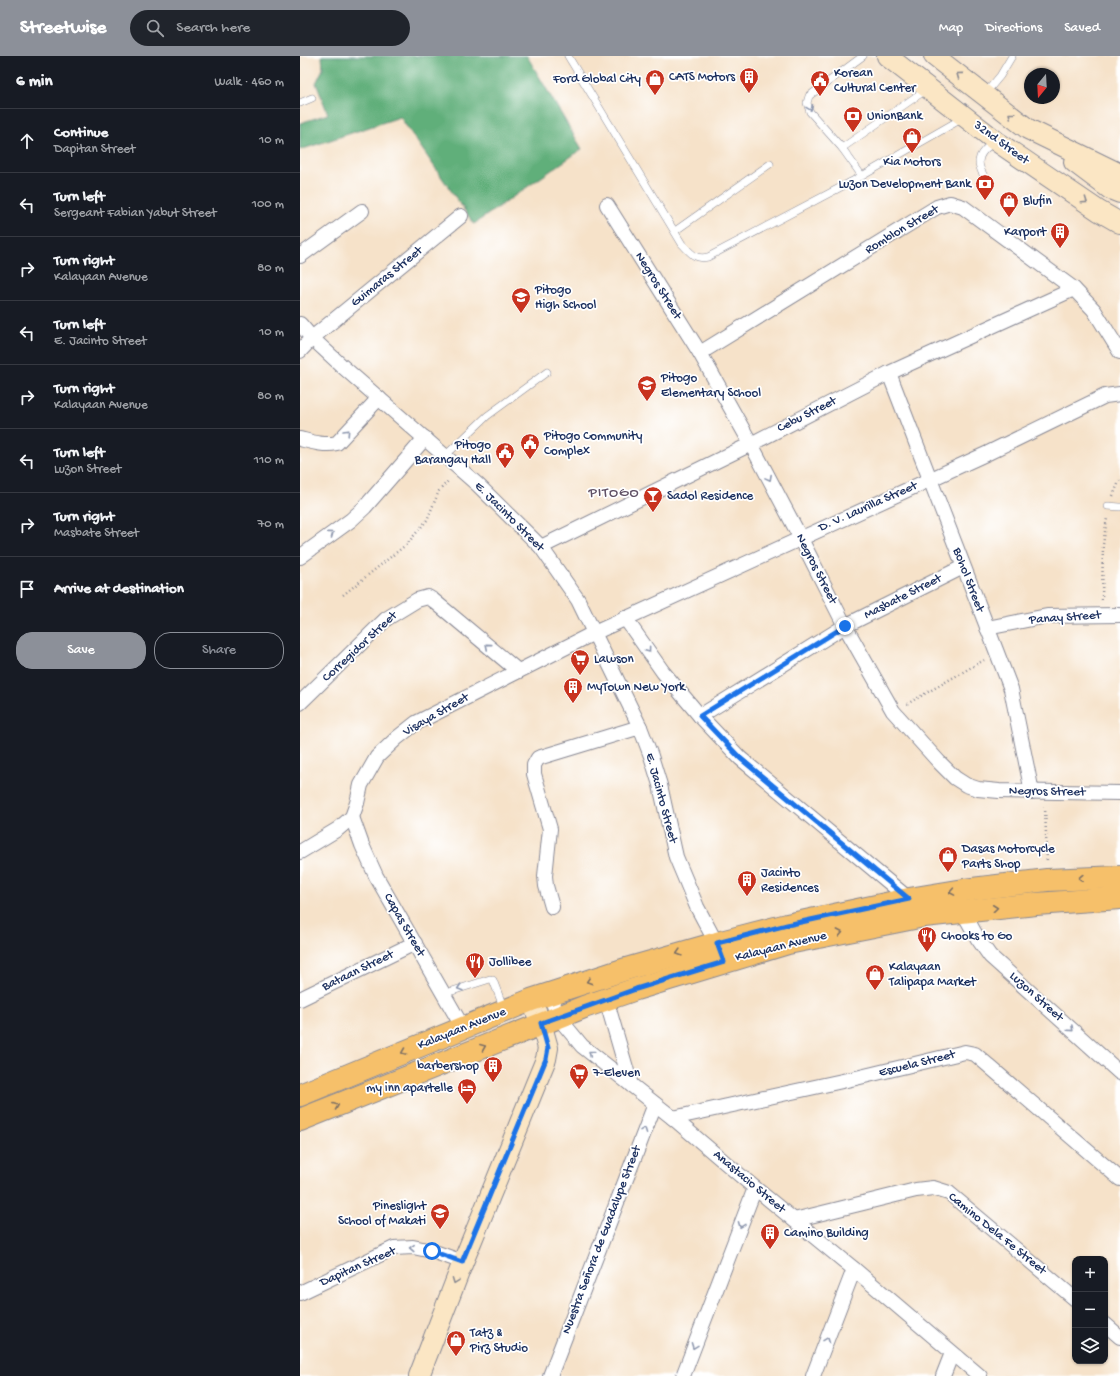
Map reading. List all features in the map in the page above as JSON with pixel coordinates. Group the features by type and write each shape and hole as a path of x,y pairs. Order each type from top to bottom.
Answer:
{"main road":[{"name":"32nd Street","path":"887,56 996,141 1099,211 1120,223"},
{"path":"934,56 985,94 1028,129 1110,188 1120,179"},
{"name":"Kalayaan Avenue","path":"300,1120 549,1020 606,999 787,925 909,899 964,890 1048,880 1120,877"},
{"name":"Kalayaan Avenue","path":"300,1095 540,997 626,969 720,952 788,943 924,916 1036,904 1120,898"},
{"path":"419,1376 462,1262 546,1059 549,1020 540,997"}],"street":[{"name":"Romblon Street","path":"700,353 937,207 950,203 963,207 1074,289 1094,310 1120,352"},
{"name":"Negros Street","path":"607,205 700,353 751,444 845,626 893,711 939,762 955,778 966,785 978,789 999,791 1120,794"},
{"path":"300,256 362,211"},
{"name":"Guimaras Street","path":"300,351 312,338 461,216"},
{"name":"Cebu Street","path":"542,547 751,444 889,373 1074,289"},
{"name":"E. Jacinto Street","path":"300,324 312,338 445,456 542,547 578,600 640,727 660,785 676,857 697,907 720,952"},
{"name":"Bohol Street","path":"889,373 1011,689 1038,792"},
{"name":"D. V. Laurilla Street","path":"594,632 800,537 988,453 1105,396 1120,394"},
{"path":"300,439 330,445 337,443 379,398"},
{"path":"300,557 351,520 366,506 425,438"},
{"name":"Masbate Street","path":"700,716 845,626 963,567"},
{"name":"Corregidor Street","path":"300,703 386,620 403,607 422,598 433,600 518,671"},
{"name":"Panay Street","path":"987,628 1047,616 1120,615"},
{"path":"625,618 663,672 700,716 740,758 909,899"},
{"name":"Visaya Street","path":"352,817 362,785 376,756 416,723 594,632"},
{"path":"552,907 546,886 545,876 550,829 534,774 534,765 538,758 640,727"},
{"path":"300,852 338,829 352,817"},
{"name":"Capas Street","path":"352,817 362,845 376,876 463,1028"},
{"name":"Luzon Street","path":"963,912 978,939 990,956 1120,1073"},
{"name":"Bataan Street","path":"300,999 415,944"},
{"path":"606,999 631,1085"},
{"name":"Anastacio Street","path":"549,1020 673,1118 980,1376"},
{"name":"Escuela Street","path":"673,1118 856,1078 965,1052 975,1054 1120,1179"},
{"name":"Nuestra Señora de Guadalupe Street","path":"550,1376 655,1104"},
{"path":"683,1376 755,1188"},
{"name":"Camino Dela Fe Street","path":"794,1220 916,1190 933,1188 949,1193 1072,1296"},
{"name":"Dapitan Street","path":"300,1293 394,1248 413,1247 432,1251 462,1262"},
{"path":"813,1376 854,1269"},
{"path":"1108,1327 1120,1337"},
{"path":"943,1376 952,1353"}],"lane":[{"path":"568,56 682,244 694,256 701,259 708,257 862,176 964,117"},
{"path":"862,176 842,148 810,112 807,103 809,96 863,56"},
{"path":"985,94 1000,76 1012,56"},
{"path":"842,148 928,88"},
{"path":"300,103 312,98"},
{"path":"984,176 980,169 979,162 983,150 996,141"},
{"path":"675,231 770,164"},
{"path":"445,456 487,416 547,372"},
{"path":"1108,506 1120,507"},
{"path":"443,994 490,979 493,980 505,1011"}],"path":[{"path":"343,595 407,544 428,520 439,491 458,468"},
{"path":"1102,615 1103,545 1108,506 1120,479"},
{"path":"893,711 997,652"},
{"path":"1038,792 1048,880"}],"green space":[{"path":"322,56 527,56 582,149 474,224 400,117 300,150 300,123 328,114 316,83 323,69"}],"place":[{"name":"CATS Motors","path":"749,94"},
{"name":"Ford Global City","path":"655,96"},
{"name":"Korean Cultural Center","path":"820,97"},
{"name":"UnionBank","path":"853,133"},
{"name":"Kia Motors","path":"912,154"},
{"name":"Luzon Development Bank","path":"985,201"},
{"name":"Blufin","path":"1009,218"},
{"name":"Karport","path":"1060,249"},
{"name":"Pitogo High School","path":"521,314"},
{"name":"Pitogo Elementary School","path":"647,402"},
{"name":"Pitogo Community Complex","path":"530,460"},
{"name":"Pitogo Barangay Hall","path":"505,469"},
{"name":"Sadol Residence","path":"653,513"},
{"name":"Lawson","path":"580,676"},
{"name":"MyTown New York","path":"573,704"},
{"name":"Dasas Motorcycle Parts Shop","path":"948,873"},
{"name":"Jacinto Residences","path":"747,897"},
{"name":"Chooks to Go","path":"927,953"},
{"name":"Jollibee","path":"475,979"},
{"name":"Kalayaan Talipapa Market","path":"875,991"},
{"name":"barbershop","path":"493,1083"},
{"name":"7-Eleven","path":"579,1090"},
{"name":"my inn apartelle","path":"467,1105"},
{"name":"Pineslight School of Makati","path":"440,1230"},
{"name":"Camino Building","path":"770,1250"},
{"name":"Tatz & Pirz Studio","path":"456,1357"}],"district":[{"name":"PITOGO","path":"614,493"}],"route":[{"path":"432,1251 462,1262 546,1059 548,1048 541,1023 636,989 724,962 717,943 787,925 909,899 740,758 700,716 845,626"}]}
